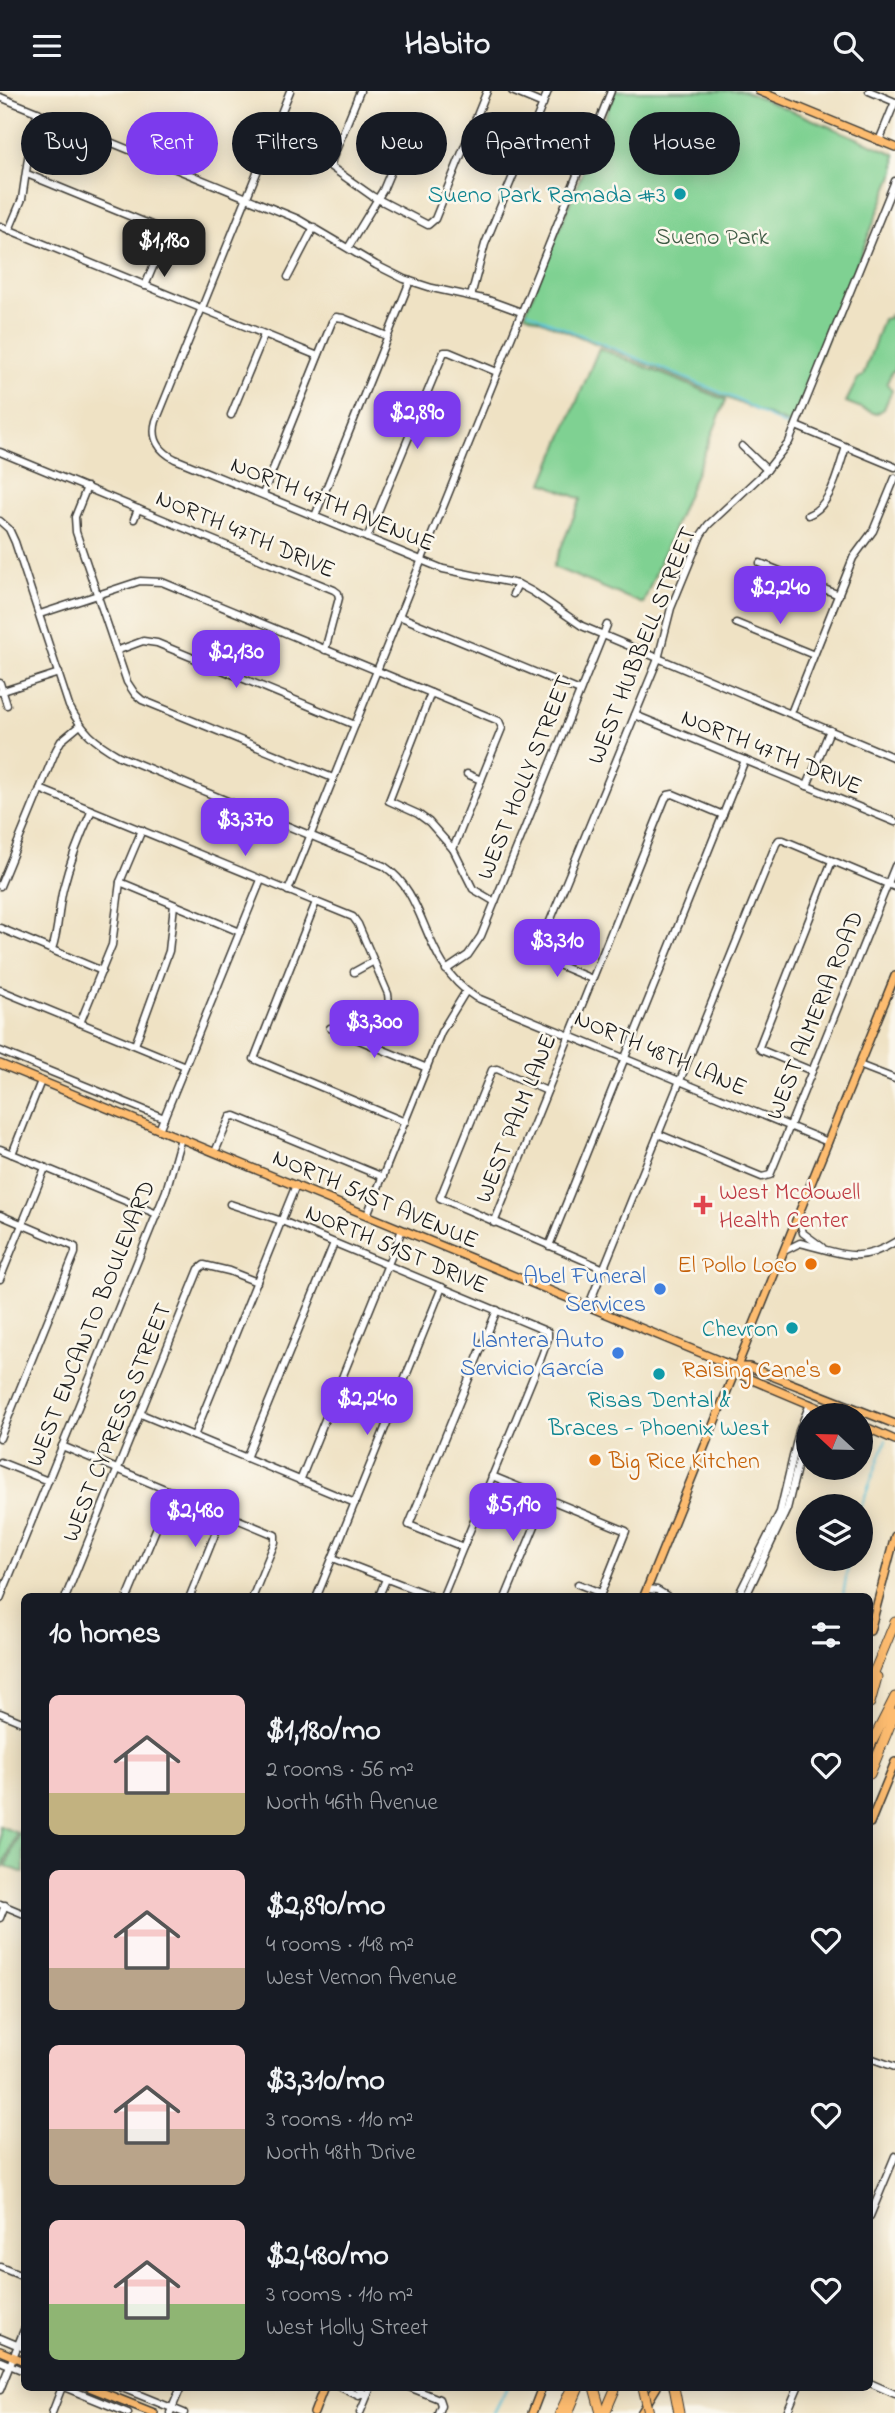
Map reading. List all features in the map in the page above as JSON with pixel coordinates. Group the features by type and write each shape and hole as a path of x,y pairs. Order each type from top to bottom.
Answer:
{"highway":[{"path":"873,1675 895,1622"},
{"path":"873,1692 886,1644"},
{"path":"873,1740 895,1697"},
{"path":"873,1767 895,1713"},
{"path":"561,2413 570,2391"},
{"path":"568,2413 577,2391"},
{"path":"595,2391 603,2413"},
{"path":"603,2413 614,2391"},
{"path":"638,2391 644,2413"},
{"path":"643,2391 644,2413"},
{"path":"675,2391 679,2413"}],"main road":[{"path":"760,91 895,147"},
{"path":"645,1592 895,976"},
{"name":"NORTH 51ST AVENUE","path":"0,1063 588,1307 737,1367 748,1367 839,1403"},
{"name":"NORTH 51ST AVENUE","path":"737,1367 743,1375 810,1403"},
{"path":"810,1403 818,1399 828,1403"},
{"name":"NORTH 51ST AVENUE","path":"873,1416 895,1425"},
{"path":"873,1431 895,1440"},
{"path":"873,1620 895,1536"},
{"path":"873,1816 895,1762"},
{"path":"0,2351 21,2360"},
{"path":"99,2391 153,2413"},
{"path":"314,2413 322,2391"},
{"path":"532,2413 540,2391"},
{"path":"644,2413 655,2391"}],"street":[{"path":"282,112 290,91"},
{"path":"360,91 331,167 378,199 428,225 435,219 487,91"},
{"path":"512,91 543,104"},
{"path":"471,296 485,244 548,91"},
{"path":"288,891 611,91"},
{"path":"869,91 895,102 879,141"},
{"path":"0,96 38,112"},
{"path":"112,143 314,227 376,265 410,281 522,312"},
{"path":"9,230 22,199 27,175"},
{"path":"29,175 166,231 145,286"},
{"path":"145,441 155,438 154,425 257,175"},
{"path":"348,247 378,199 389,175"},
{"name":"WEST HUBBELL STREET","path":"592,979 538,954 658,659 671,608 701,535 785,450 895,181"},
{"path":"0,226 318,356"},
{"path":"288,277 314,227"},
{"path":"315,516 410,281"},
{"path":"263,494 332,322 336,317 387,336"},
{"path":"232,415 264,335"},
{"path":"367,538 444,352 497,372"},
{"path":"178,366 187,369"},
{"path":"796,426 895,467"},
{"name":"NORTH 47TH AVENUE","path":"155,438 162,451 170,457 450,571 493,577 518,584 534,591 575,623 895,758"},
{"path":"742,446 767,470"},
{"path":"808,515 816,512 827,498 846,447"},
{"name":"NORTH 47TH DRIVE","path":"0,452 338,593 325,650"},
{"path":"791,713 853,558 873,531 895,478"},
{"path":"88,487 75,525 130,688 142,700 333,778"},
{"name":"NORTH 47TH DRIVE","path":"134,520 138,509"},
{"name":"NORTH 48TH LANE","path":"0,521 9,529 69,706 79,726 92,740 119,755 377,861 400,879 446,970 475,997 828,1142"},
{"path":"9,529 16,524"},
{"path":"760,563 839,595"},
{"path":"40,614 140,582 162,582 501,724 502,728 453,849"},
{"path":"513,594 518,584"},
{"path":"399,616 580,691"},
{"path":"736,623 814,655"},
{"name":"WEST HOLLY STREET","path":"446,970 473,950 607,625"},
{"path":"116,651 143,641 157,643 355,725"},
{"path":"1,691 59,673"},
{"path":"0,683 7,705"},
{"path":"432,693 389,801 429,822 453,849 473,889 495,902"},
{"name":"NORTH 47TH DRIVE","path":"635,715 895,822"},
{"path":"0,886 56,750 61,741 79,726"},
{"path":"807,786 830,730"},
{"path":"549,1246 745,760"},
{"path":"467,774 481,780"},
{"path":"40,789 353,917 390,997 387,1020 375,1046"},
{"name":"WEST PALM LANE","path":"494,1223 668,795 723,815"},
{"path":"52,949 57,937 62,892 71,856 92,810"},
{"path":"80,1023 112,944 120,882 142,830"},
{"path":"588,1307 779,841 891,885"},
{"path":"812,1071 759,1047 832,861"},
{"name":"WEST ALMERIA ROAD","path":"658,1134 766,1177 770,1175 891,885 895,866"},
{"path":"159,1130 261,880"},
{"path":"120,882 240,932"},
{"path":"316,902 254,1059 405,1122"},
{"path":"135,1045 169,951 174,905"},
{"path":"0,928 102,971"},
{"path":"354,972 374,961"},
{"path":"0,990 185,1066"},
{"path":"367,1215 441,1032 467,991"},
{"path":"330,1028 427,1068"},
{"path":"0,1051 164,1118"},
{"path":"859,1065 895,1079"},
{"path":"547,1091 492,1070 440,1198 604,1269"},
{"path":"12,1154 41,1081"},
{"path":"215,1152 230,1117 235,1116 383,1177"},
{"name":"WEST ENCANTO BOULEVARD","path":"0,1599 157,1214 181,1138"},
{"path":"0,1149 157,1214"},
{"path":"0,1279 45,1168"},
{"path":"194,1436 296,1185"},
{"name":"NORTH 51ST DRIVE","path":"230,1204 282,1221 548,1332 492,1476"},
{"path":"799,1213 799,1225 803,1233 824,1248"},
{"path":"0,1215 75,1247 0,1438"},
{"path":"300,1481 402,1230"},
{"path":"784,1251 798,1243 859,1256 878,1252 895,1242"},
{"path":"246,1458 334,1243"},
{"name":"WEST CYPRESS STREET","path":"67,1593 199,1269 204,1265 257,1282"},
{"path":"318,1593 442,1287"},
{"path":"463,1547 410,1525 497,1310"},
{"path":"141,1414 355,1503"},
{"path":"740,1593 780,1512 796,1444"},
{"path":"62,1446 275,1535 275,1542 254,1593"},
{"path":"0,1462 48,1481"},
{"path":"747,1593 787,1509 796,1472"},
{"path":"444,1593 492,1476 626,1531 600,1593"},
{"path":"129,1593 172,1491"},
{"path":"507,1593 546,1499"},
{"path":"191,1593 224,1513"},
{"path":"333,1558 422,1593"},
{"path":"381,1593 386,1579"},
{"path":"578,1584 598,1593"},
{"path":"645,1592 657,1590 662,1593"},
{"path":"0,1713 21,1722"},
{"path":"0,1918 3,1905 21,1913"},
{"path":"873,2059 895,2067"},
{"path":"873,2209 895,2156"},
{"path":"0,2267 21,2276"},
{"path":"0,2338 21,2347 0,2390"},
{"path":"0,2361 21,2370"},
{"path":"873,2384 895,2394"},
{"path":"52,2413 61,2391"},
{"path":"72,2391 113,2410 128,2413"},
{"path":"129,2391 172,2411 184,2413"},
{"path":"172,2411 180,2391"},
{"path":"348,2391 359,2396 365,2394"},
{"path":"360,2413 368,2391"},
{"path":"419,2391 439,2399 441,2405 438,2413"},
{"path":"788,2413 796,2391"}],"green space":[{"name":"Sueno Park","path":"615,91 744,91 895,154 895,170 792,425 525,314 581,175 615,175 615,112 607,112"},
{"path":"890,315 895,328 895,371 892,371 887,383 892,390 884,409 876,414 846,402 858,378 863,376 883,319"},
{"path":"599,348 726,400 643,604 553,567 581,499 543,483"},
{"path":"0,1826 17,1833 3,1867 0,1866"},
{"path":"21,1829 21,1872 6,1866"}],"waterway":[{"path":"528,311 734,398 790,428"},
{"path":"866,1494 886,1440"},
{"path":"843,1593 847,1571"},
{"path":"494,2413 505,2391"}],"place":[{"name":"Sueno Park Ramada #3","path":"680,194"},
{"name":"West Mcdowell Health Center","path":"703,1205"},
{"name":"El Pollo Loco","path":"811,1264"},
{"name":"Abel Funeral Services","path":"660,1289"},
{"name":"Chevron","path":"792,1328"},
{"name":"Llantera Auto Servicio García","path":"618,1353"},
{"name":"Raising Cane's","path":"835,1369"},
{"name":"Risas Dental & Braces - Phoenix West","path":"659,1374"},
{"name":"Big Rice Kitchen","path":"595,1460"}]}
